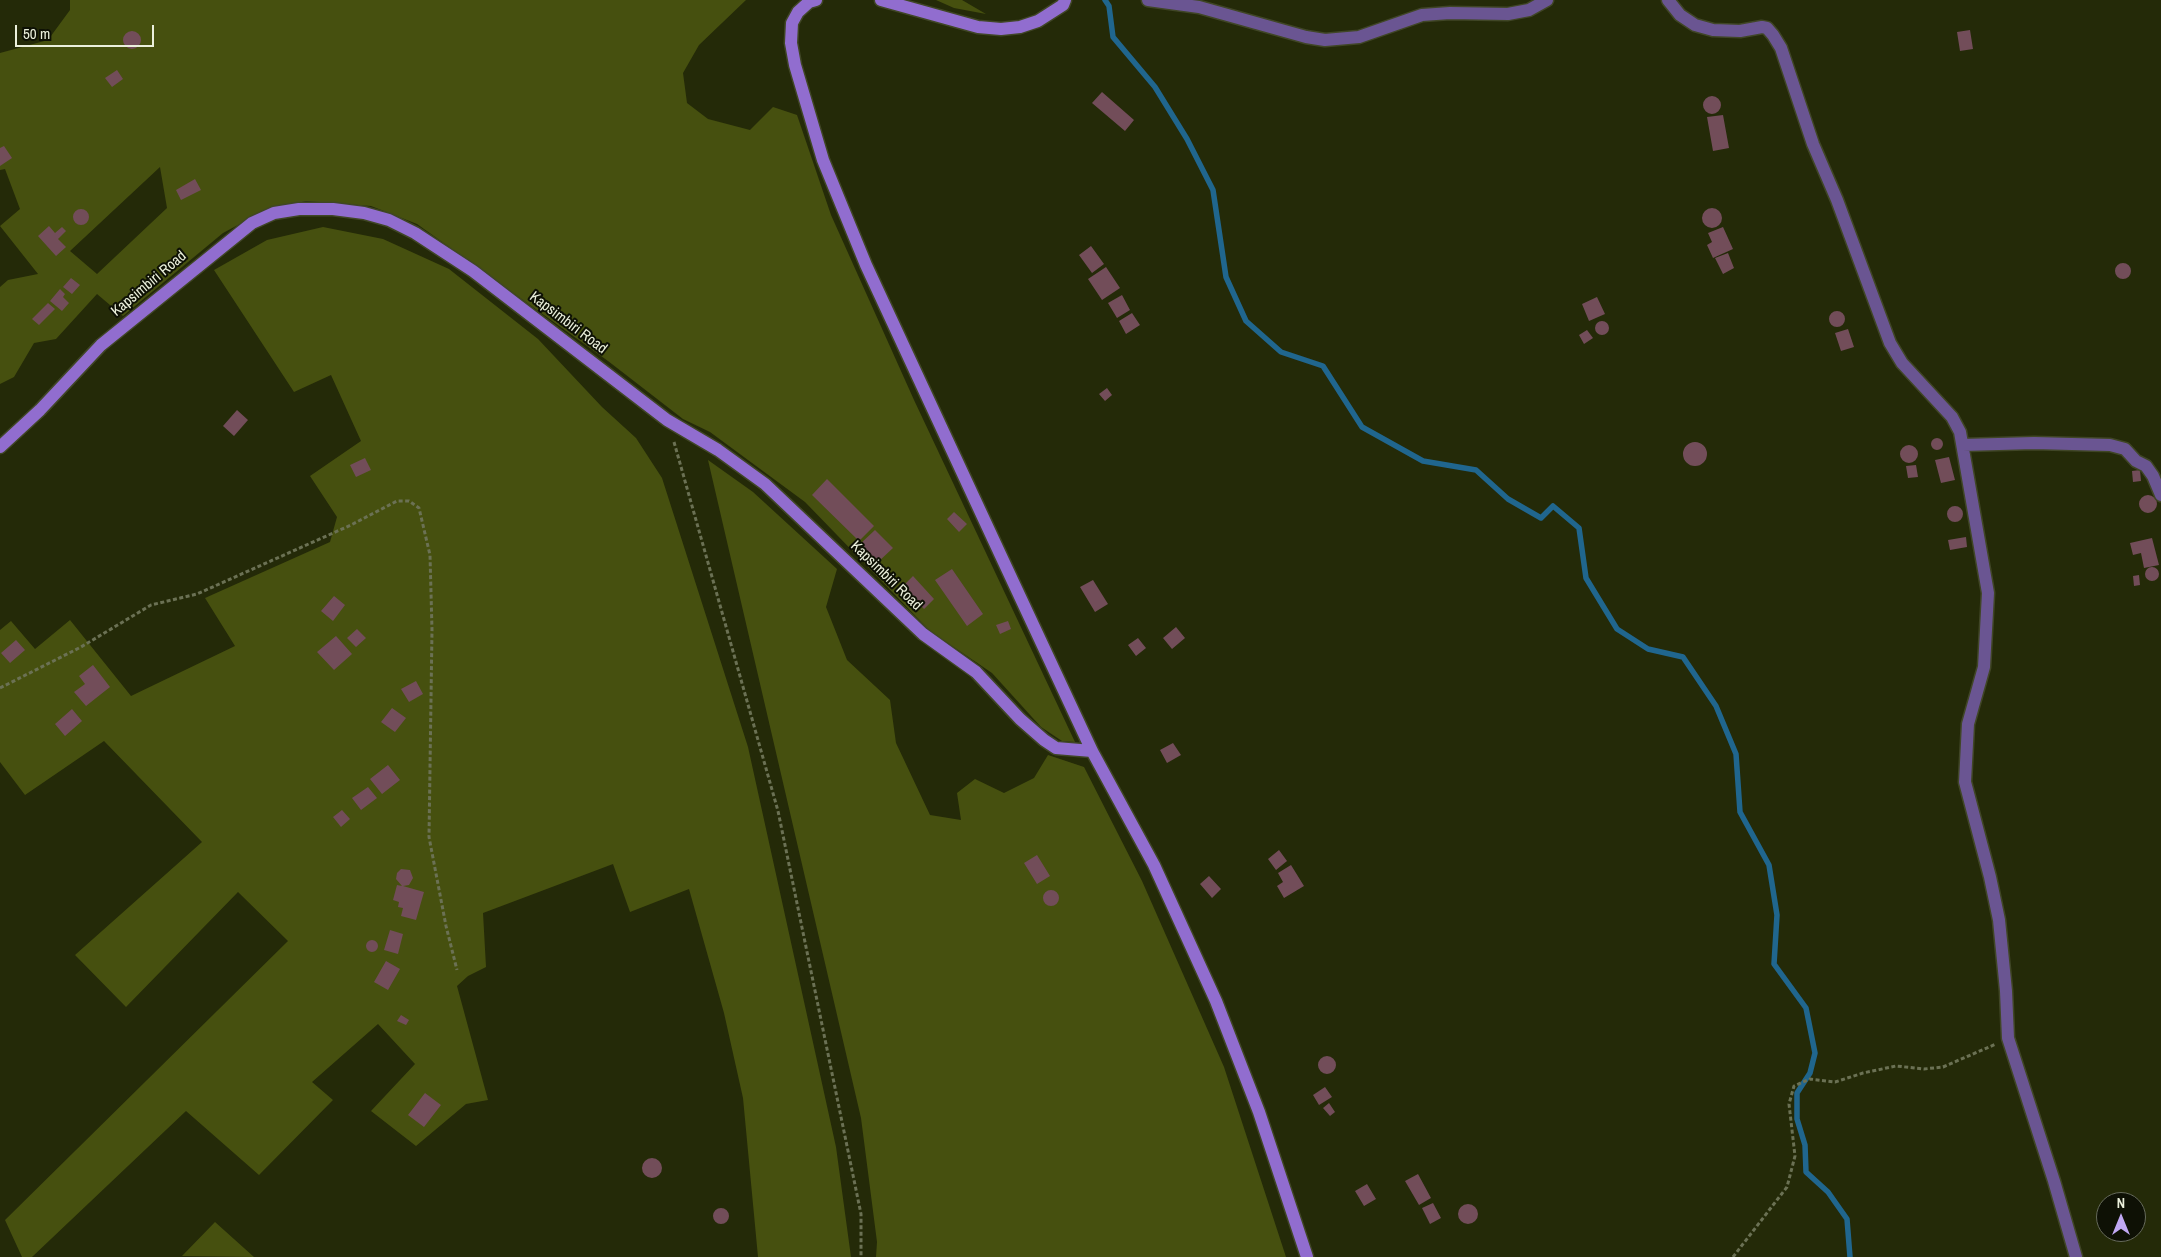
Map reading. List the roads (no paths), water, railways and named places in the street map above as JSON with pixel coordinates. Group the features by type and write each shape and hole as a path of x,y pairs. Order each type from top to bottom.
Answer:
{"street":[{"path":"816,0 809,2 798,12 792,23 791,43 795,65 823,160 866,264 1092,751 1154,865 1216,1001 1259,1112 1307,1257"},
{"path":"881,0 978,27 1001,29 1020,27 1038,21 1063,5 1065,0"},
{"path":"1148,0 1199,7 1306,37 1325,40 1359,36 1422,15 1469,12 1508,14 1529,10 1547,0"},
{"path":"1668,0 1680,15 1695,25 1740,31 1762,27 1767,28 1773,35 1781,48 1813,144 1837,200 1890,343 1902,363 1952,417 1960,432 1988,593 1984,667 1968,724 1965,782 1990,877 1999,920 2006,991 2008,1038 2054,1181 2076,1257"},
{"name":"Kapsimbiri Road","path":"0,447 40,410 101,345 252,222 274,213 299,209 333,209 364,213 389,220 415,233 473,271 667,420 718,450 765,484 923,634 976,672 1020,719 1044,740 1056,748 1092,751"},
{"path":"1963,445 2034,443 2110,445 2124,449 2136,461 2146,466 2153,476 2161,495"}],"waterway":[{"path":"1105,0 1109,6 1113,37 1155,87 1187,139 1213,190 1226,277 1246,321 1281,352 1323,366 1362,427 1423,461 1476,470 1508,499 1541,518 1553,506 1579,528 1586,578 1617,629 1648,649 1683,657 1716,706 1736,754 1740,812 1769,865 1777,915 1774,964 1806,1008 1815,1053 1810,1073 1797,1093 1797,1119 1805,1145 1806,1172 1828,1192 1847,1219 1850,1257"}]}
